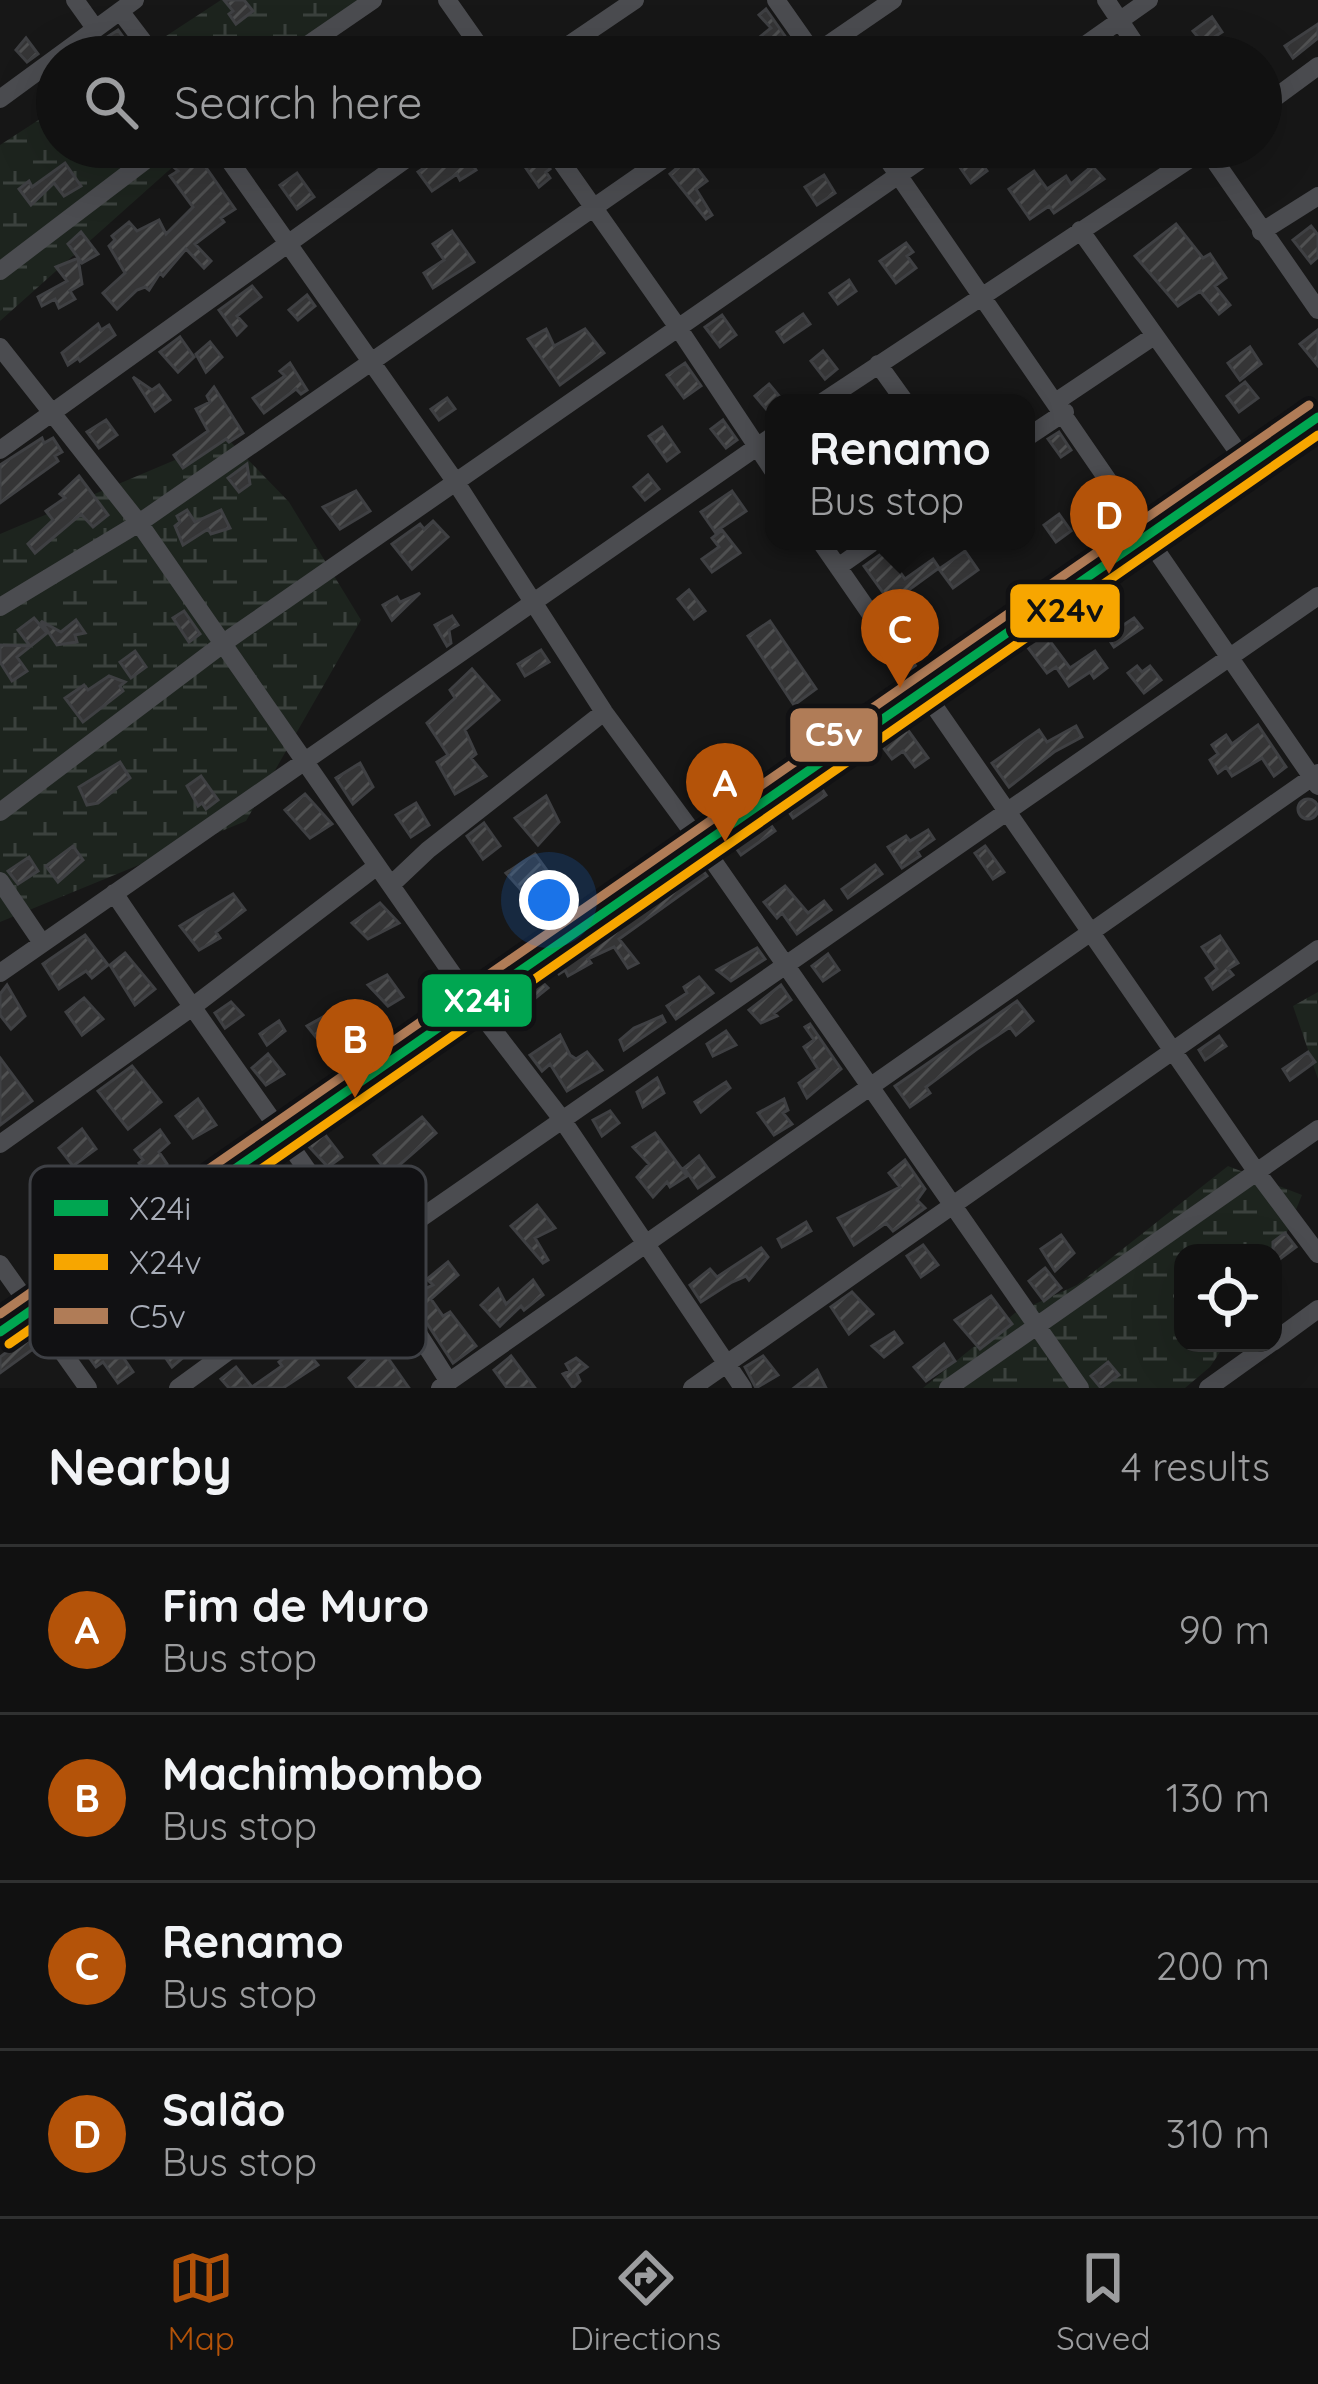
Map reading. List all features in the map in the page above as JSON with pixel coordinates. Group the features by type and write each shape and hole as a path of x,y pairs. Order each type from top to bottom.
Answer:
{"street":[{"path":"75,0 94,28"},
{"path":"321,36 374,0"},
{"path":"447,0 472,36"},
{"path":"582,36 635,0"},
{"path":"776,0 800,36"},
{"path":"842,36 892,0"},
{"path":"1106,0 1130,36"},
{"path":"1098,36 1149,0"},
{"path":"83,36 127,5 144,36"},
{"path":"1282,93 1318,66"},
{"path":"0,98 36,71"},
{"path":"0,272 136,168"},
{"path":"234,168 455,481 604,712 1080,1388"},
{"path":"0,451 393,168"},
{"path":"566,168 765,458"},
{"path":"0,607 139,523 650,168"},
{"path":"426,1352 445,1385 1092,929 1316,778 894,168"},
{"path":"0,812 224,643 909,168"},
{"path":"834,394 1174,168"},
{"path":"1220,168 1318,310"},
{"path":"1261,232 1318,196"},
{"path":"1080,230 1248,466"},
{"path":"1035,430 1154,336"},
{"path":"0,347 139,523 474,1005 561,1118 743,1388"},
{"path":"878,364 900,394"},
{"path":"241,1166 1318,417"},
{"path":"0,973 765,441"},
{"path":"826,550 1318,1254"},
{"path":"838,567 862,550"},
{"path":"426,1214 1318,596"},
{"path":"391,884 604,712"},
{"path":"0,1144 191,1008 377,866"},
{"path":"0,880 42,943"},
{"path":"114,893 304,1166"},
{"path":"692,1388 1318,949"},
{"path":"948,1388 1318,1130"},
{"path":"0,1264 30,1307"},
{"path":"1282,1335 1318,1309"},
{"path":"0,1332 30,1311"},
{"path":"1208,1388 1258,1352"},
{"path":"66,1358 88,1388"},
{"path":"178,1388 219,1358"}],"green space":[{"path":"221,0 381,0 334,36 166,36"},
{"path":"36,122 36,168 171,168 0,321 0,145"},
{"path":"227,438 289,502 361,620 246,821 0,922 0,534"},
{"path":"1318,992 1318,1079 1293,1006"},
{"path":"1228,1166 1302,1195 1282,1244 1174,1244 1174,1352 1220,1352 1185,1388 923,1388 1015,1313 1077,1285"}],"building":[{"path":"224,0 244,0 253,11 236,24"},
{"path":"766,9 785,36 761,36 771,28 759,15"},
{"path":"1212,17 1222,32 1197,36 1193,31"},
{"path":"1318,24 1318,38 1293,58 1285,46"},
{"path":"26,38 36,55 27,62 16,50"},
{"path":"58,168 68,168 81,186 64,196 54,183 31,205 19,189 29,181 32,187"},
{"path":"175,168 206,168 235,209 195,244 211,261 204,268 186,249 149,290 137,290 117,309 103,293 125,273 109,246 115,240 112,236 129,222 137,231 159,220 166,234 193,207 170,176 178,171"},
{"path":"424,168 476,170 460,180 457,174 432,191 418,172"},
{"path":"526,168 549,168 550,178 539,187"},
{"path":"677,168 697,168 707,181 696,189 712,215 706,219 670,174"},
{"path":"960,168 985,168 987,171 971,183"},
{"path":"1090,168 1104,179 1054,213 1049,206 1030,219 1009,189 1034,171 1047,189 1066,176 1071,184"},
{"path":"297,173 314,197 297,209 280,185"},
{"path":"824,175 835,193 817,205 805,187"},
{"path":"1176,224 1203,258 1210,254 1226,278 1215,286 1230,305 1219,314 1200,291 1178,306 1135,256"},
{"path":"1311,226 1318,235 1318,257 1311,263 1293,240"},
{"path":"452,231 474,262 433,288 424,273 444,260 433,244"},
{"path":"81,232 98,254 82,263 68,244"},
{"path":"906,243 913,252 907,256 916,268 896,283 880,261"},
{"path":"78,258 82,284 70,291 75,299 59,308 55,299 42,306 38,297 67,281 56,267"},
{"path":"849,280 856,291 838,304 830,293"},
{"path":"252,286 261,297 237,316 246,326 237,335 219,310"},
{"path":"307,295 315,306 298,320 289,310"},
{"path":"803,314 810,324 784,342 777,332"},
{"path":"722,315 736,335 720,347 705,327"},
{"path":"98,324 101,330 109,325 115,335 68,365 62,353"},
{"path":"546,329 554,346 585,329 604,353 560,385 528,339"},
{"path":"1318,330 1318,366 1300,344"},
{"path":"180,337 194,357 178,372 160,352"},
{"path":"210,342 222,357 206,372 196,354"},
{"path":"1250,347 1261,364 1240,380 1228,363"},
{"path":"823,351 837,369 825,379 811,361"},
{"path":"290,363 307,390 301,394 296,389 264,413 253,398 285,376 280,371"},
{"path":"685,363 701,386 684,398 667,375"},
{"path":"133,377 152,390 159,385 170,400 155,411"},
{"path":"1245,382 1258,398 1239,412 1227,396"},
{"path":"769,384 777,394 765,394 765,408 755,396"},
{"path":"214,387 243,433 183,468 174,455 208,431 196,409 210,402 207,396"},
{"path":"447,398 455,409 439,420 431,409"},
{"path":"106,420 117,435 99,448 87,432"},
{"path":"723,420 737,440 726,448 711,429"},
{"path":"662,427 679,452 667,461 649,436"},
{"path":"1059,432 1071,450 1061,457 1048,439"},
{"path":"42,438 44,443 53,438 62,452 55,456 58,461 0,503 0,465"},
{"path":"247,464 250,484 239,492 228,478"},
{"path":"648,475 659,489 645,500 634,487"},
{"path":"79,476 108,515 93,527 81,514 35,553 28,544 53,520 46,511 65,498 60,494"},
{"path":"1094,484 1107,502 1096,510 1083,491"},
{"path":"356,491 370,511 340,529 323,507"},
{"path":"732,491 746,511 715,532 701,512"},
{"path":"187,510 195,522 221,510 230,528 211,534 208,529 183,545 175,526 180,522 177,516"},
{"path":"1059,514 1071,531 1056,542 1044,525"},
{"path":"433,521 448,537 412,569 392,544 420,524 424,529"},
{"path":"722,530 740,553 712,572 702,559 719,547 712,538"},
{"path":"885,551 905,579 933,559 939,568 884,608 878,599 884,594 864,566"},
{"path":"965,551 978,570 953,588 939,569"},
{"path":"689,590 705,611 694,619 678,599"},
{"path":"420,593 392,620 383,605 397,597 400,602"},
{"path":"1099,599 1119,628 1134,618 1142,628 1114,647 1087,607"},
{"path":"184,611 200,634 189,642 173,618"},
{"path":"452,616 458,625 449,630 447,646 435,625"},
{"path":"34,618 47,633 17,657 27,671 12,681 0,662 0,645 30,646 18,630"},
{"path":"76,620 85,633 75,635 77,642 57,645 41,621 61,632"},
{"path":"770,621 816,689 794,705 748,636"},
{"path":"1043,632 1070,668 1095,651 1107,668 1094,678 1090,672 1069,686 1056,667 1047,673 1026,645"},
{"path":"541,650 549,662 525,676 518,664"},
{"path":"135,651 146,667 131,678 120,662"},
{"path":"1137,666 1142,672 1150,666 1161,680 1144,693 1128,673"},
{"path":"472,669 499,700 465,730 476,754 471,758 486,776 455,794 437,762 448,755 427,723 455,698 450,690"},
{"path":"109,676 125,682 120,686 123,691 83,722 65,698"},
{"path":"902,722 928,758 915,767 903,751 892,759 882,746 897,734 893,728"},
{"path":"1258,725 1286,767 1274,776 1262,758 1232,776 1226,767 1218,773 1210,760 1218,754 1212,745 1226,735 1232,744"},
{"path":"1076,726 1082,737 1009,787 992,763 1039,730 1047,742"},
{"path":"120,762 130,778 98,803 87,805 79,787"},
{"path":"360,763 373,787 353,804 336,778"},
{"path":"201,776 218,800 206,809 202,803 198,806 187,786"},
{"path":"820,786 826,795 793,818 787,809"},
{"path":"305,794 332,824 310,838 285,810"},
{"path":"546,796 559,822 538,845 515,818"},
{"path":"1308,799 1318,809 1308,819 1298,809"},
{"path":"416,803 429,825 411,837 396,815"},
{"path":"768,821 775,831 741,855 734,845"},
{"path":"484,823 500,846 483,859 467,836"},
{"path":"928,830 934,839 902,868 888,847"},
{"path":"73,846 83,860 58,882 46,866"},
{"path":"985,846 1004,872 993,879 975,853"},
{"path":"535,854 557,884 531,901 506,873"},
{"path":"29,857 38,871 18,884 8,871"},
{"path":"698,864 707,876 619,939 638,963 628,968 614,947 588,959 591,963 568,976 565,970 559,974 555,968"},
{"path":"875,865 882,874 848,898 842,889"},
{"path":"785,886 808,913 824,901 831,910 797,934 782,913 777,918 764,902"},
{"path":"233,894 245,910 216,932 220,938 199,950 180,926"},
{"path":"380,903 399,923 368,939 352,923"},
{"path":"85,935 108,965 92,978 86,971 59,989 43,964"},
{"path":"1220,936 1238,963 1228,969 1233,975 1213,989 1206,978 1217,969 1202,947"},
{"path":"757,948 765,959 731,981 717,970"},
{"path":"125,953 155,989 135,1005 110,965"},
{"path":"828,954 839,970 823,981 812,966"},
{"path":"387,975 403,997 388,1006 368,985"},
{"path":"699,977 713,993 676,1019 667,1006 687,993 684,987"},
{"path":"540,980 548,988 513,1016 504,1003"},
{"path":"7,985 25,1016 11,1029 0,1015 0,994"},
{"path":"781,985 791,1000 774,1013 777,1016 761,1023 749,1010"},
{"path":"84,998 103,1019 82,1035 66,1012"},
{"path":"1017,1001 1033,1021 1016,1035 1010,1027 977,1049 926,1087 930,1093 910,1107 895,1086"},
{"path":"231,1002 243,1015 225,1028 215,1013"},
{"path":"330,1013 344,1035 324,1047 307,1026"},
{"path":"662,1016 665,1022 624,1050 620,1040"},
{"path":"279,1021 285,1031 267,1045 260,1034"},
{"path":"810,1024 841,1069 807,1098 799,1083 818,1069 804,1047 814,1040 805,1027"},
{"path":"726,1031 736,1045 713,1056 707,1044"},
{"path":"560,1035 570,1055 576,1059 587,1052 602,1070 567,1091 550,1064 542,1071 530,1055"},
{"path":"1219,1036 1226,1046 1205,1060 1199,1050"},
{"path":"1308,1052 1315,1062 1290,1080 1283,1069"},
{"path":"268,1054 284,1074 266,1085 252,1068"},
{"path":"0,1058 32,1101 0,1125"},
{"path":"132,1066 161,1102 128,1129 98,1091"},
{"path":"657,1078 664,1093 643,1107 637,1092"},
{"path":"726,1082 730,1088 701,1112 695,1102"},
{"path":"198,1099 216,1125 193,1138 176,1116"},
{"path":"784,1099 788,1110 783,1113 792,1124 774,1135 758,1113"},
{"path":"610,1111 619,1123 602,1136 593,1120"},
{"path":"422,1117 436,1133 398,1166 383,1166 374,1155"},
{"path":"319,1127 342,1157 327,1166 302,1139"},
{"path":"82,1129 96,1149 73,1166 59,1148"},
{"path":"160,1130 169,1143 159,1152 167,1164 141,1166 143,1160 135,1150"},
{"path":"655,1133 687,1176 670,1187 667,1182 653,1197 637,1177 649,1164 633,1147"},
{"path":"699,1156 714,1177 698,1188 684,1168"},
{"path":"905,1160 925,1189 917,1200 925,1208 893,1231 886,1223 854,1245 838,1218 900,1187 889,1173"},
{"path":"537,1205 555,1228 535,1238 548,1260 543,1263 511,1226"},
{"path":"806,1222 811,1231 782,1247 778,1239"},
{"path":"1285,1233 1296,1247 1282,1257 1282,1244 1273,1242"},
{"path":"1061,1235 1074,1253 1055,1271 1041,1249"},
{"path":"923,1245 938,1265 921,1277 907,1256"},
{"path":"761,1248 768,1257 749,1280 746,1276 732,1282 701,1302 690,1285 710,1269 717,1277"},
{"path":"448,1262 458,1275 431,1299 443,1316 450,1312 476,1346 453,1363 426,1322 426,1288 433,1285 427,1279"},
{"path":"1045,1268 1061,1288 1044,1301 1029,1281"},
{"path":"533,1280 543,1295 524,1310 521,1306 500,1326 481,1305 498,1289 506,1304"},
{"path":"852,1292 873,1314 849,1334 831,1307"},
{"path":"991,1296 1012,1324 980,1349 955,1320"},
{"path":"894,1332 902,1343 884,1357 872,1346"},
{"path":"30,1334 30,1351 0,1373 0,1357"},
{"path":"944,1344 955,1361 926,1381 914,1367"},
{"path":"511,1356 535,1388 507,1388 494,1370"},
{"path":"763,1356 778,1375 756,1388 745,1367"},
{"path":"90,1358 123,1358 133,1372 118,1383 103,1362 96,1367"},
{"path":"312,1358 318,1365 283,1388 229,1388 221,1379 236,1367 252,1387 282,1366 279,1362"},
{"path":"370,1358 388,1358 409,1388 357,1388 349,1378"},
{"path":"576,1358 587,1367 577,1374 580,1381 573,1388 563,1374 570,1371 566,1364"},
{"path":"1108,1362 1119,1375 1101,1388 1091,1376"},
{"path":"817,1370 826,1388 794,1388"}],"transit line":[{"name":"C5v","path":"213,1166 1309,405"},
{"name":"X24i","path":"239,1166 1318,417"},
{"name":"X24v","path":"265,1166 1318,435"},
{"name":"C5v","path":"0,1314 30,1293"},
{"name":"X24i","path":"0,1332 30,1311"},
{"name":"X24v","path":"9,1344 30,1329"}],"place":[{"name":"Salão","path":"1109,574"},
{"name":"Renamo","path":"900,688"},
{"name":"Fim de Muro","path":"725,842"},
{"name":"Machimbombo","path":"355,1098"}]}
